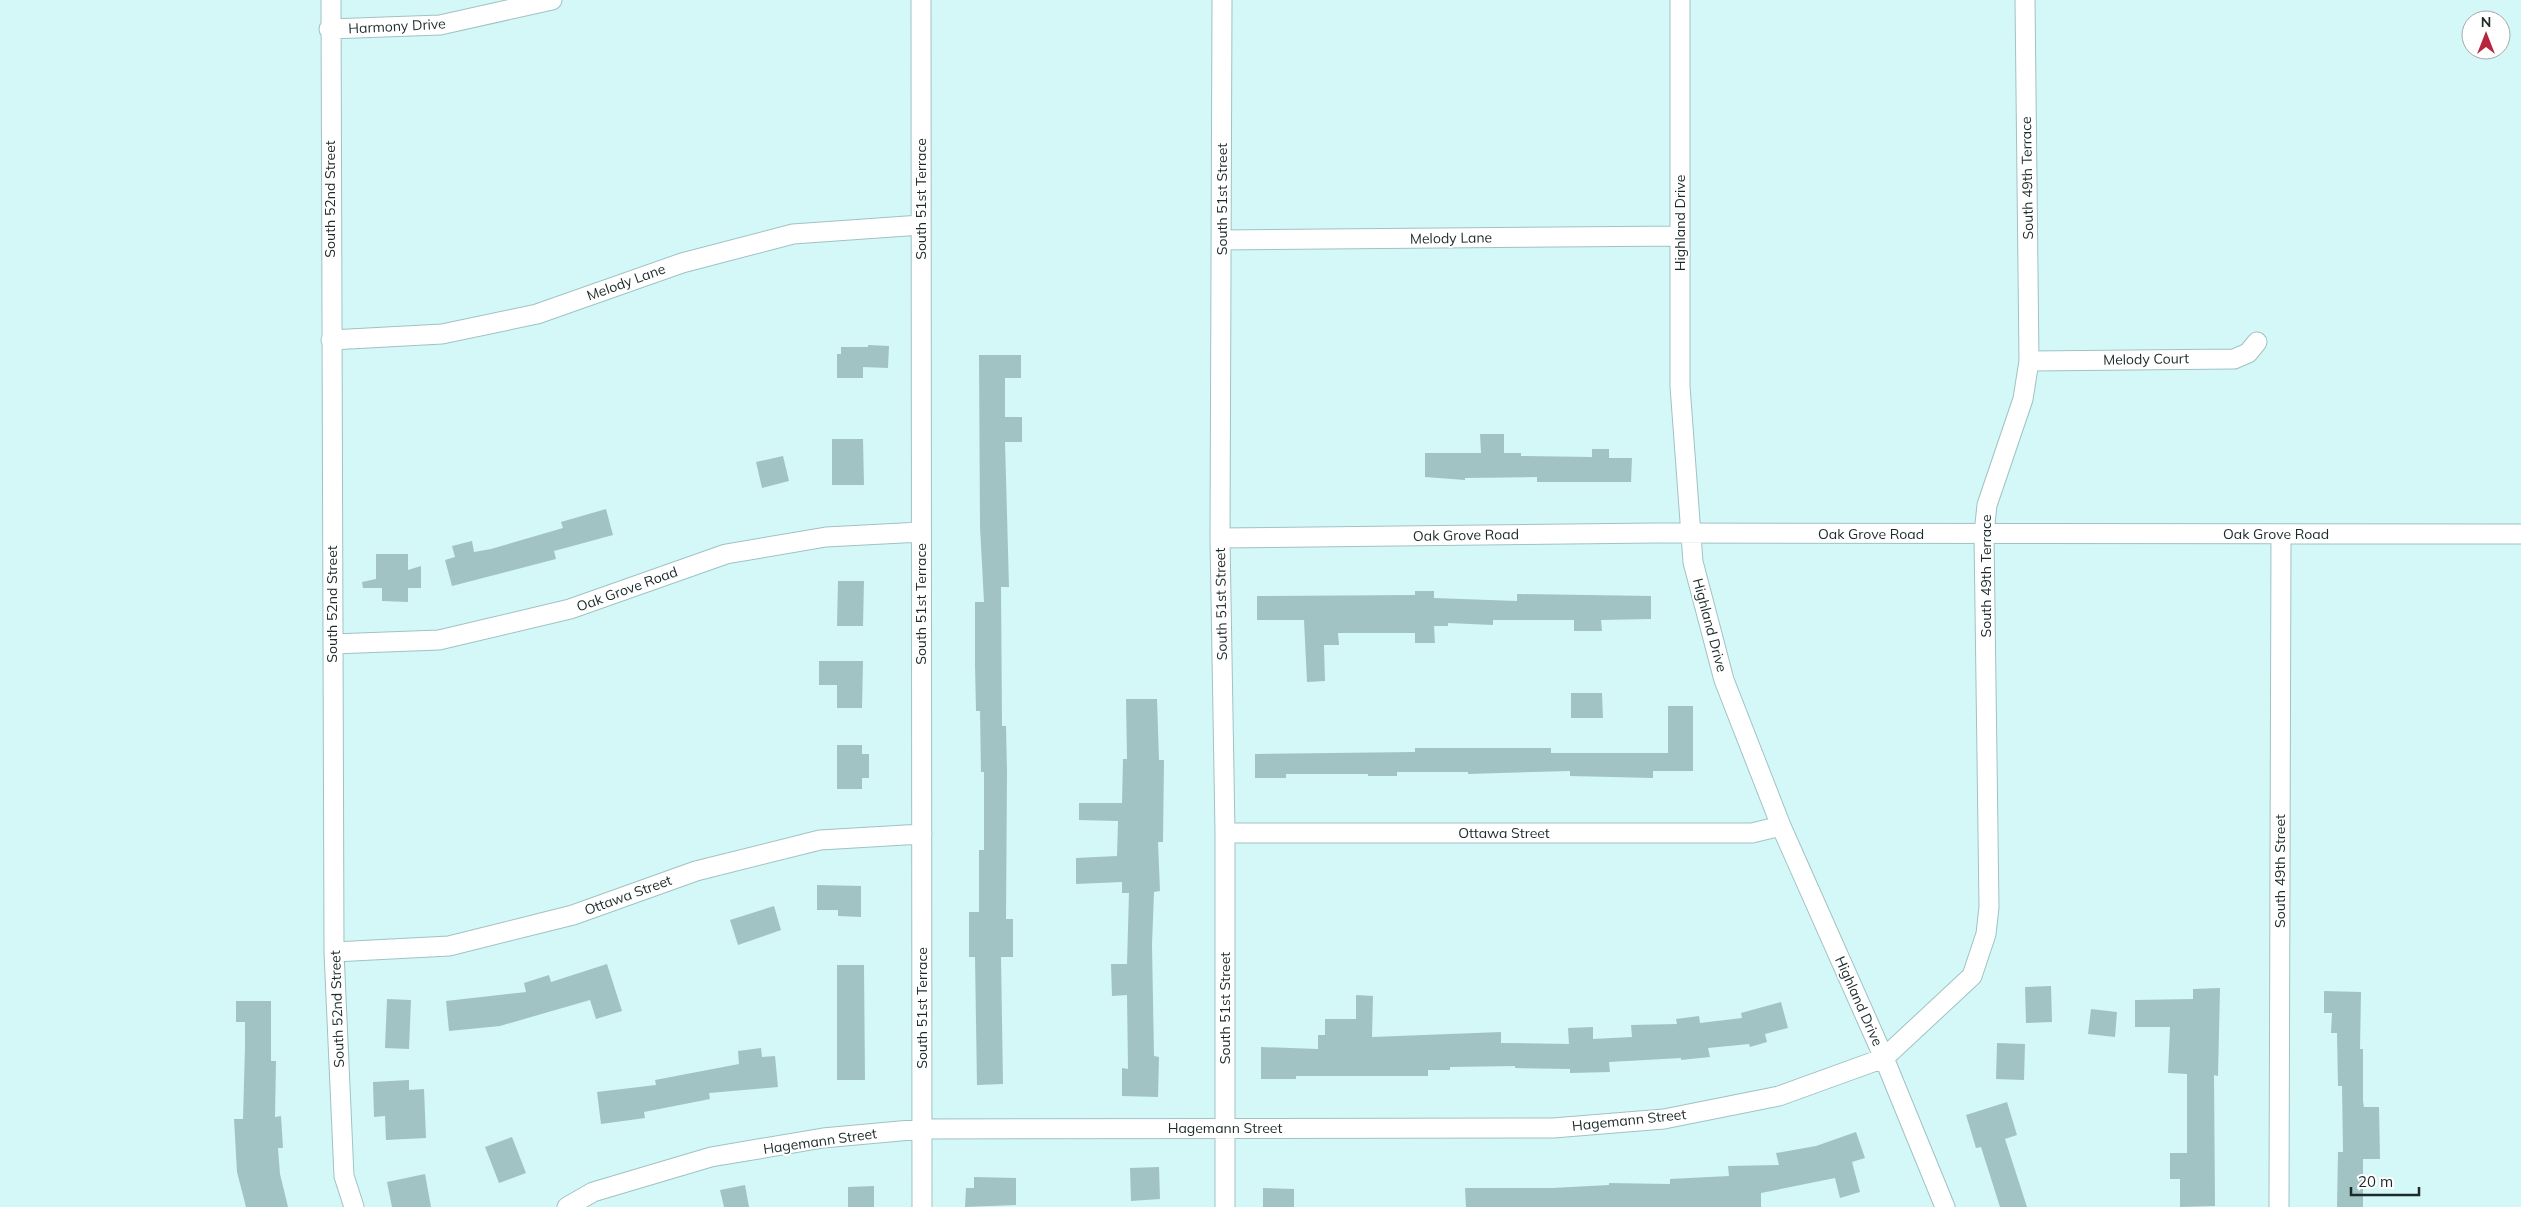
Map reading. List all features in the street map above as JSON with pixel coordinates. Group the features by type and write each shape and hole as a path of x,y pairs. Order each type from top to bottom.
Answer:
{"street":[{"name":"South 52nd Street","path":"331,0 329,29 334,952 344,1176 354,1207"},
{"name":"Harmony Drive","path":"329,29 440,25 552,0"},
{"name":"South 51st Terrace","path":"921,0 922,1207"},
{"name":"South 51st Street","path":"1222,0 1220,538 1225,833 1225,1207"},
{"name":"Highland Drive","path":"1680,0 1680,386 1693,562 1724,680 1781,826 1884,1058 1945,1207"},
{"name":"South 49th Terrace","path":"1884,1058 1972,976 1986,934 1989,907 1984,534 1987,505 2024,399 2029,361 2025,0"},
{"name":"Melody Lane","path":"331,340 442,334 538,314 682,262 793,234 921,225"},
{"name":"Melody Lane","path":"1222,240 1680,236"},
{"name":"Melody Court","path":"2029,361 2234,358 2248,353 2257,342"},
{"name":"Oak Grove Road","path":"333,644 439,640 570,609 726,554 826,537 921,532"},
{"name":"Oak Grove Road","path":"1220,538 1690,534 2521,534"},
{"name":"South 49th Street","path":"2279,1207 2281,534"},
{"name":"Ottawa Street","path":"1225,833 1752,833 1781,826"},
{"name":"Ottawa Street","path":"334,952 449,946 573,915 696,870 820,840 922,834"},
{"name":"Hagemann Street","path":"567,1207 594,1192 711,1157 823,1138 922,1129 1554,1128 1664,1119 1780,1096 1884,1058"}],"building":[{"path":"868,345 889,346 888,368 863,367 863,378 837,378 837,354 841,354 841,347 868,347"},
{"path":"979,355 1021,355 1021,378 1005,378 1005,417 1022,417 1022,442 1005,442 1009,587 1001,587 1002,726 1006,726 1007,772 1006,919 1013,919 1013,957 1001,957 1003,1084 977,1085 975,957 969,957 969,912 979,912 979,850 984,850 984,772 981,772 980,711 976,711 975,665 975,602 984,602 980,527"},
{"path":"1480,434 1504,434 1504,453 1521,453 1521,456 1592,457 1592,449 1609,449 1609,458 1632,458 1631,482 1537,482 1537,477 1465,478 1465,480 1425,477 1425,453 1481,453"},
{"path":"832,439 863,439 864,485 832,485"},
{"path":"783,456 789,481 762,488 756,462"},
{"path":"606,509 613,535 554,551 556,559 452,586 445,560 455,557 452,546 472,541 474,552 491,549 563,528 561,522"},
{"path":"376,554 408,554 408,570 421,566 421,588 408,588 408,602 382,601 382,588 363,588 362,582 376,579"},
{"path":"838,581 864,581 863,626 837,626"},
{"path":"1415,591 1434,591 1434,598 1517,601 1517,594 1651,596 1651,619 1601,620 1602,631 1574,631 1574,620 1493,620 1493,625 1448,623 1448,626 1434,626 1435,643 1415,643 1415,633 1338,633 1339,645 1324,645 1325,681 1307,682 1304,620 1257,620 1257,596 1415,595"},
{"path":"819,661 863,661 862,708 837,708 837,685 819,685"},
{"path":"1571,693 1602,693 1603,718 1571,718"},
{"path":"1126,699 1157,699 1159,760 1164,760 1163,842 1158,842 1160,891 1154,892 1152,945 1154,1056 1159,1057 1158,1097 1122,1096 1122,1068 1128,1069 1127,995 1112,996 1111,964 1127,964 1129,893 1122,893 1122,882 1076,884 1076,858 1117,856 1118,821 1079,820 1079,803 1122,803 1123,759 1127,759"},
{"path":"1668,706 1693,706 1693,771 1653,771 1653,778 1570,776 1570,771 1468,774 1468,772 1397,772 1397,776 1286,774 1286,778 1255,778 1255,754 1415,752 1415,748 1551,748 1551,753 1668,753"},
{"path":"837,745 862,745 862,754 869,754 869,778 862,778 862,789 837,789"},
{"path":"817,885 861,886 861,917 838,916 838,910 817,910"},
{"path":"774,906 781,930 738,945 730,920"},
{"path":"607,964 622,1011 596,1019 590,1000 500,1026 449,1031 446,1001 526,992 524,983 549,975 551,982"},
{"path":"837,965 864,965 865,1080 837,1080"},
{"path":"2051,986 2052,1022 2026,1023 2025,987"},
{"path":"2220,988 2218,1076 2214,1075 2215,1206 2180,1207 2180,1179 2170,1179 2170,1153 2187,1153 2187,1074 2168,1073 2170,1027 2135,1027 2135,1000 2193,999 2193,989"},
{"path":"2324,991 2361,992 2360,1049 2363,1049 2363,1101 2364,1107 2379,1107 2380,1159 2363,1159 2363,1207 2337,1207 2338,1152 2343,1152 2342,1086 2338,1086 2337,1033 2331,1033 2332,1013 2324,1013"},
{"path":"1356,995 1373,996 1372,1037 1501,1032 1501,1043 1569,1044 1568,1028 1593,1027 1593,1039 1632,1037 1631,1025 1677,1024 1676,1019 1699,1016 1700,1023 1742,1018 1741,1013 1781,1002 1788,1028 1765,1034 1767,1042 1750,1047 1749,1044 1708,1048 1710,1057 1681,1060 1681,1058 1609,1062 1610,1072 1570,1073 1570,1069 1515,1068 1515,1066 1450,1067 1450,1070 1428,1070 1428,1076 1296,1076 1296,1079 1261,1079 1261,1047 1318,1049 1318,1035 1325,1035 1325,1019 1356,1019"},
{"path":"387,999 411,1000 409,1049 385,1048"},
{"path":"236,1001 271,1001 271,1061 276,1061 275,1117 281,1116 283,1148 278,1148 280,1174 288,1207 246,1207 237,1172 234,1119 243,1119 245,1022 236,1022"},
{"path":"2091,1009 2117,1012 2115,1037 2088,1034"},
{"path":"1997,1043 2025,1044 2024,1080 1996,1079"},
{"path":"761,1048 762,1057 775,1056 778,1087 709,1093 710,1099 644,1112 645,1118 601,1124 597,1092 656,1085 655,1080 739,1064 738,1051"},
{"path":"409,1080 409,1090 424,1089 426,1138 386,1140 385,1116 374,1117 373,1082"},
{"path":"2007,1102 2017,1135 2005,1139 2027,1207 2000,1207 1981,1147 1976,1148 1966,1115"},
{"path":"1856,1132 1865,1158 1852,1162 1860,1192 1840,1198 1835,1178 1761,1193 1761,1207 1466,1207 1465,1188 1552,1188 1609,1185 1609,1183 1670,1184 1670,1179 1729,1176 1728,1166 1779,1165 1776,1153 1816,1146"},
{"path":"512,1137 526,1173 499,1183 485,1147"},
{"path":"1159,1167 1160,1199 1131,1201 1130,1168"},
{"path":"425,1174 431,1207 392,1207 387,1182"},
{"path":"974,1177 1016,1178 1016,1205 965,1207 966,1188 974,1188"},
{"path":"745,1185 749,1207 724,1207 720,1190"},
{"path":"874,1186 874,1207 848,1207 848,1187"},
{"path":"1263,1188 1294,1189 1294,1207 1263,1207"}]}
